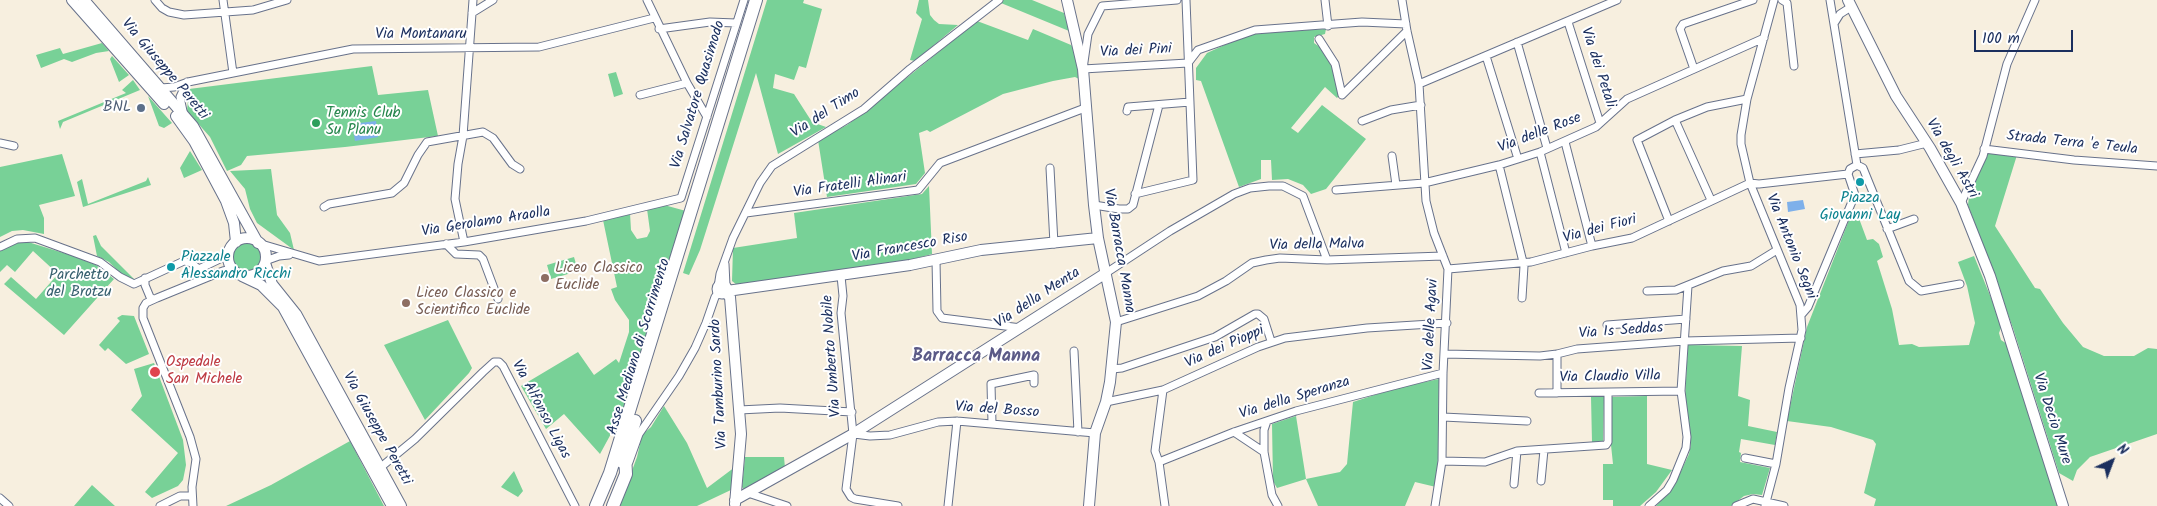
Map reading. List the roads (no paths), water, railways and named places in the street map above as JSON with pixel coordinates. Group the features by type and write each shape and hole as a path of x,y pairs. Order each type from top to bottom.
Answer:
{"highway":[{"path":"699,197 756,0"},
{"path":"699,197 763,0"},
{"name":"Asse Mediano di Scorrimento","path":"606,506 625,454 699,197"},
{"name":"Asse Mediano di Scorrimento","path":"596,506 610,473 699,197"},
{"path":"613,506 626,474 625,454"},
{"path":"588,506 602,480 610,473"}],"street":[{"name":"Via Giuseppe Peretti","path":"72,0 179,120 194,141 226,201 234,223 236,242"},
{"name":"Via Giuseppe Peretti","path":"84,0 161,88 200,138 258,243 264,249 265,262 272,284 296,314 402,506"},
{"path":"155,0 162,8 175,14 225,13 253,10 287,0"},
{"path":"223,0 234,73"},
{"path":"464,242 455,199 463,136 473,0"},
{"name":"Via Montanaru","path":"472,13 493,0"},
{"path":"647,0 659,29 706,117"},
{"name":"Via Salvatore Quasimodo","path":"681,198 744,0"},
{"name":"Via del Timo","path":"626,474 636,440 683,371 706,323 715,297 723,290 718,281 725,259 760,183 772,166 864,109 910,69 999,0"},
{"name":"Via Barracca Manna","path":"1067,0 1083,69 1098,238 1116,322 1112,369 1106,402 1094,433 1089,506"},
{"path":"1083,69 1088,34 1102,6 1177,0"},
{"name":"Via dei Pini","path":"1083,69 1188,63 1186,0"},
{"path":"1325,0 1328,26"},
{"name":"Via delle Agavi","path":"1402,0 1419,84 1424,182 1430,218 1448,269 1447,323 1443,373 1442,461 1436,506"},
{"path":"1419,84 1617,0"},
{"path":"1694,69 1680,29 1682,24 1753,0"},
{"name":"Via Antonio Segni","path":"1765,504 1776,464 1789,388 1801,338 1802,314 1750,183 1741,144 1746,98 1774,0"},
{"path":"1782,0 1787,3 1794,66"},
{"name":"Strada Terra 'e Teula","path":"1961,203 1971,184 1984,149 2007,64 2036,0"},
{"path":"1830,2 1835,9 1847,6"},
{"path":"1830,2 1835,22 1855,154 1909,281 1921,291 1960,284"},
{"path":"1835,22 1847,6"},
{"name":"Via degli Astri","path":"1847,6 1896,96 1927,143 1961,203 1990,276 2010,342"},
{"name":"Via Montanaru","path":"161,88 174,87 188,82 353,49 539,47 654,18"},
{"path":"659,29 710,22 736,22"},
{"path":"1135,194 1193,180 1188,63 1198,50 1255,30 1362,22 1406,27"},
{"name":"Via dei Petali","path":"1568,22 1600,123"},
{"path":"1319,39 1336,64 1342,95 1406,27"},
{"path":"1075,32 1088,34"},
{"name":"Via delle Rose","path":"1336,190 1424,182 1500,165 1540,152 1585,134 1627,100 1764,38"},
{"path":"1517,42 1548,148"},
{"path":"1486,56 1518,159"},
{"path":"187,120 180,103 180,97 188,82"},
{"path":"640,95 687,83"},
{"path":"1669,221 1636,140 1675,120 1707,107 1746,98"},
{"path":"1127,111 1128,107 1190,102"},
{"path":"1362,121 1391,110 1421,105"},
{"path":"1094,205 1128,209 1133,205 1159,106"},
{"name":"Via Fratelli Alinari","path":"746,214 918,190 940,163 1085,108"},
{"path":"1675,120 1711,200"},
{"path":"324,207 330,204 392,193 404,183 427,142 483,132 489,134 512,164 520,169"},
{"path":"1565,142 1592,246"},
{"path":"0,143 14,146"},
{"path":"1855,154 1899,150 1927,143"},
{"name":"Strada Terra 'e Teula","path":"1984,149 2074,160 2157,166"},
{"path":"1540,152 1566,253"},
{"path":"1392,156 1396,185"},
{"path":"1500,165 1524,263 1522,298"},
{"path":"1802,314 1808,307 1855,195 1848,174 1850,169 1860,166"},
{"path":"1050,168 1054,244"},
{"path":"1750,183 1759,184 1848,174"},
{"name":"Via dei Fiori","path":"1448,269 1524,263 1632,238 1750,183"},
{"name":"Via della Menta","path":"735,503 748,493 853,434 867,431 1170,231 1234,194 1250,188 1283,186 1303,196 1327,260"},
{"name":"Via Gerolamo Araolla","path":"258,243 319,261 464,242 586,221 681,198"},
{"path":"1887,229 1914,219"},
{"path":"0,248 16,239 34,238 64,247 100,262 120,277 134,284 184,261 192,263 199,269 228,255 236,242 245,239 258,243"},
{"name":"Via Francesco Riso","path":"723,290 841,276 936,260 981,250 1098,238"},
{"path":"446,244 456,254 480,255 498,299"},
{"path":"1647,291 1676,290 1723,271 1751,266 1777,250"},
{"path":"193,506 191,496 196,459 168,376 143,318 143,308 153,300 232,269 228,255"},
{"path":"242,276 256,274 265,262 279,256 294,255"},
{"name":"Via della Malva","path":"1116,322 1198,296 1226,282 1252,263 1280,258 1327,260 1443,256"},
{"path":"936,260 937,311 942,318 1021,328"},
{"name":"Via Giuseppe Peretti","path":"232,269 261,285 283,307 392,506"},
{"name":"Via Umberto Nobile","path":"841,276 843,296 841,313 853,434 846,489 847,493 855,499 898,506"},
{"path":"145,278 145,285 153,300"},
{"path":"1648,506 1667,490 1686,448 1687,437 1681,391 1688,286"},
{"name":"Via Tamburino Sardo","path":"723,290 730,297 741,434 735,503"},
{"path":"1112,369 1215,337 1255,314 1264,319 1271,341"},
{"path":"1607,325 1686,319"},
{"name":"Via dei Pioppi","path":"1106,402 1163,390 1271,341 1367,328 1447,323"},
{"name":"Via Is Seddas","path":"1444,354 1557,354 1577,348 1685,341 1801,338"},
{"name":"Via Decio Mure","path":"2010,342 2064,506"},
{"path":"1074,351 1078,432"},
{"path":"1556,393 1557,354"},
{"name":"Via Alfonso Ligas","path":"381,467 416,439 494,362 499,362 503,366 574,506"},
{"name":"Via della Speranza","path":"1159,462 1267,421 1443,373"},
{"path":"992,423 991,384 1034,375 1034,382"},
{"path":"1163,390 1155,452 1159,462 1165,506"},
{"name":"Via Claudio Villa","path":"1539,393 1681,391"},
{"path":"1442,461 1485,462 1517,451 1606,445 1608,442 1608,393"},
{"path":"739,410 780,408 852,412"},
{"path":"1443,417 1527,421"},
{"path":"948,506 957,421"},
{"name":"Via del Bosso","path":"867,431 890,435 932,423 957,421 1094,433"},
{"path":"1267,421 1264,430 1264,452 1272,494 1278,506"},
{"path":"1234,432 1264,452"},
{"path":"1541,481 1544,450"},
{"path":"1514,484 1517,451"},
{"path":"1745,458 1776,464"},
{"path":"748,493 787,506"},
{"path":"160,506 180,496 191,496"},
{"path":"0,498 10,506"},
{"path":"1736,506 1753,499 1765,504 1784,506"}],"water":[{"path":"376,121 378,137 355,141 352,124"},
{"path":"1803,200 1805,209 1788,212 1787,202"}],"place":[{"name":"BNL","path":"141,108"},
{"name":"Tennis Club Su Planu","path":"316,123"},
{"name":"Piazza Giovanni Lay","path":"1860,182"},
{"name":"Piazzale Alessandro Ricchi","path":"171,267"},
{"name":"Liceo Classico Euclide","path":"545,278"},
{"name":"Liceo Classico e Scientifico Euclide","path":"406,303"},
{"name":"Ospedale San Michele","path":"155,372"}],"district":[{"name":"Barracca Manna","path":"976,358"}],"park label":[{"name":"Parchetto del Brotzu","path":"79,284"}]}
